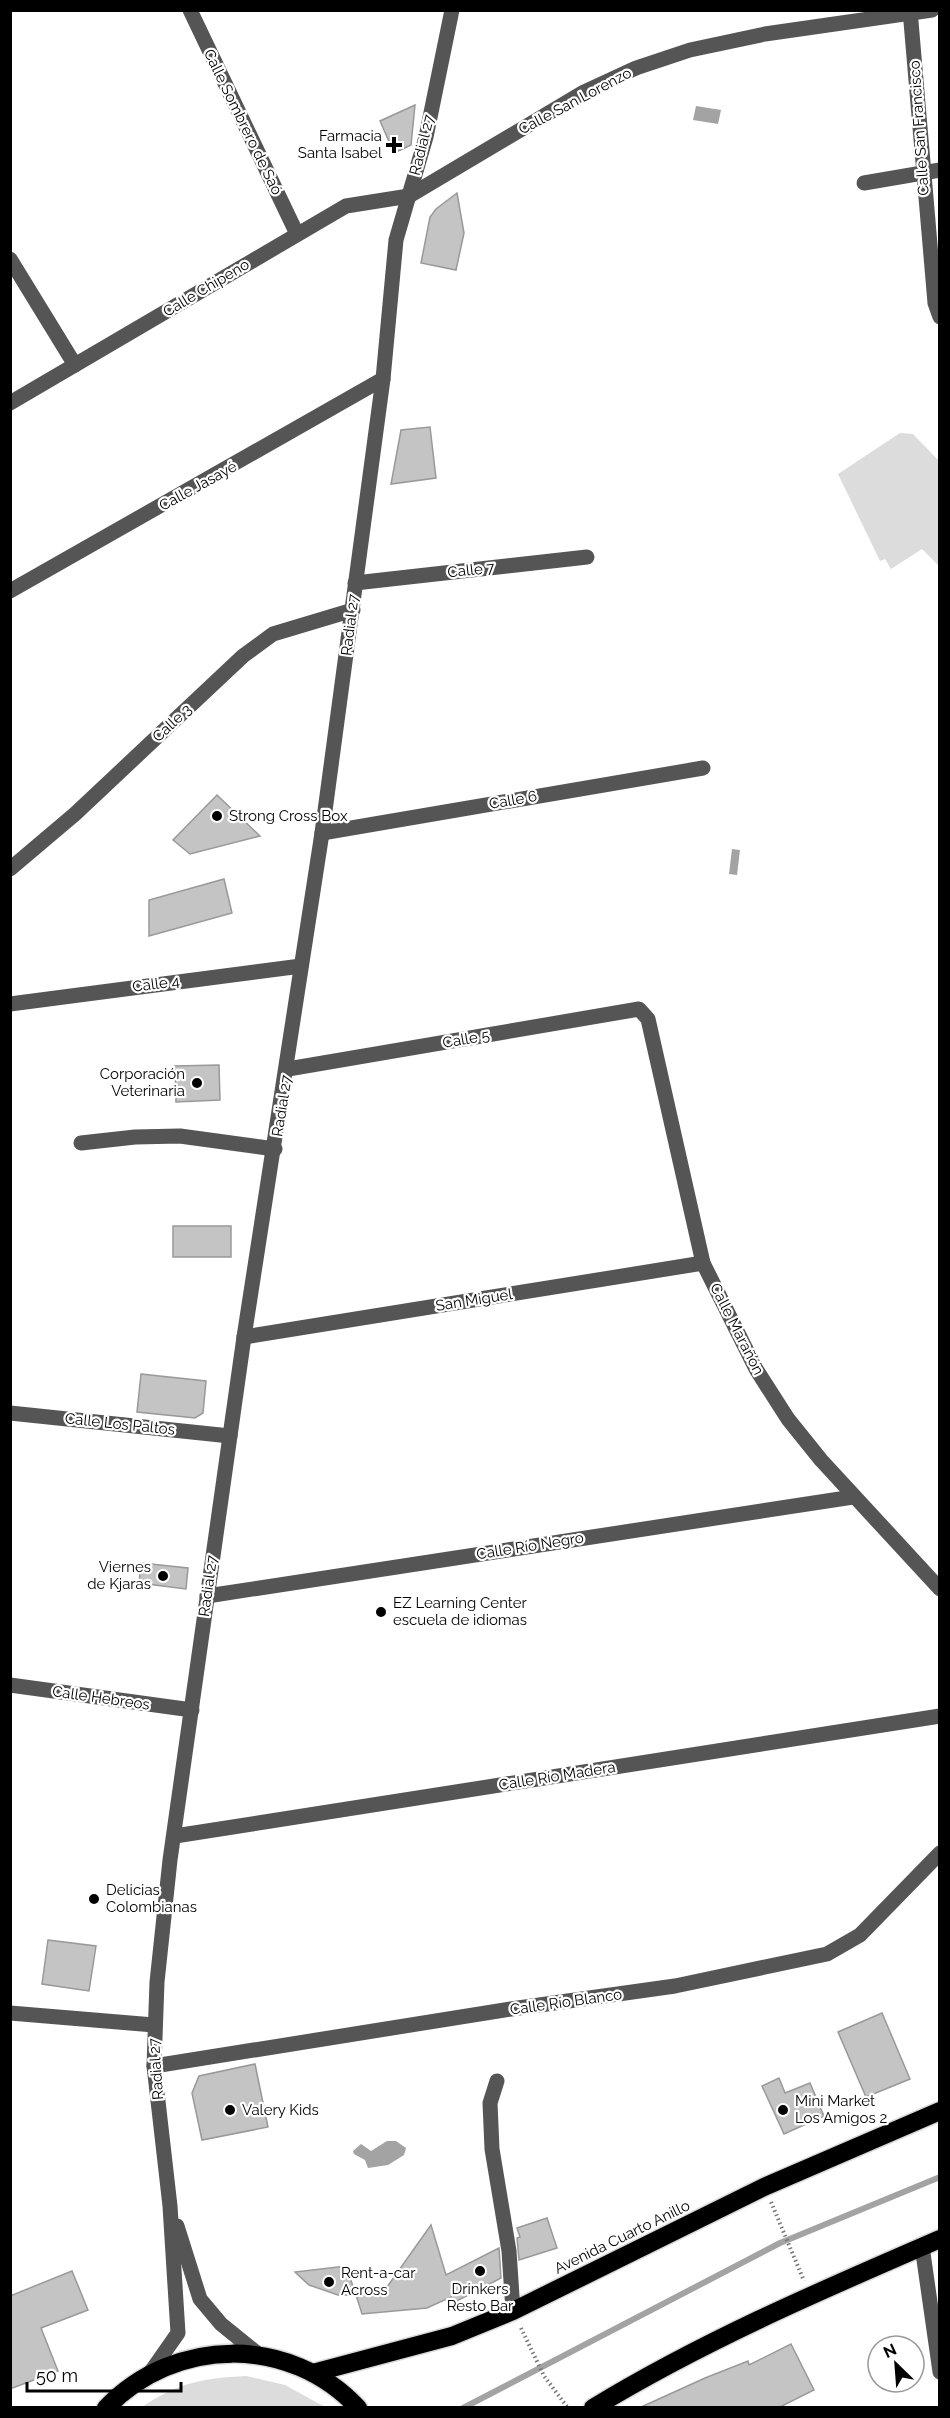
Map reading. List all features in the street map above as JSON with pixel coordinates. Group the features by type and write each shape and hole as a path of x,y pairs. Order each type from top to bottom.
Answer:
{"highway":[{"name":"Avenida Cuarto Anillo","path":"313,2373 452,2336 513,2311 764,2187 939,2111"},
{"path":"593,2408 633,2383 809,2295 939,2238"},
{"path":"106,2408 127,2388 150,2373 176,2362 202,2355 258,2354 286,2361 313,2373 334,2385 358,2408"}],"street":[{"name":"Calle Sombrero de Saó","path":"190,10 297,234"},
{"name":"Radial 27","path":"150,2373 178,2333 170,2206 154,2066 154,2025 175,1836 244,1337 288,1069 322,832 383,379 396,240 426,137 452,10"},
{"name":"Calle San Lorenzo","path":"409,196 584,92 636,68 690,50 765,34 932,10"},
{"name":"Calle San Francisco","path":"911,13 922,173 935,303 939,317"},
{"path":"864,183 939,170"},
{"name":"Calle Chipeno","path":"10,403 346,206 409,196"},
{"path":"10,259 75,365"},
{"name":"Calle Jasayé","path":"10,591 383,379"},
{"name":"Calle 7","path":"355,583 587,557"},
{"name":"Calle 3","path":"10,869 75,814 243,656 273,634 352,610"},
{"name":"Calle 6","path":"322,832 703,768"},
{"name":"Calle 4","path":"10,1004 301,966"},
{"name":"Calle 5","path":"288,1069 639,1009 644,1012"},
{"name":"Calle Marañón","path":"644,1012 648,1018 703,1263 756,1369 788,1419 853,1497 885,1526 939,1588"},
{"path":"81,1143 135,1137 180,1136 275,1149"},
{"name":"San Miguel","path":"244,1337 703,1263"},
{"name":"Calle Los Paltos","path":"10,1413 230,1436"},
{"name":"Calle Río Negro","path":"207,1596 853,1497"},
{"name":"Calle Hebreos","path":"10,1685 192,1710"},
{"name":"Calle Río Madera","path":"175,1836 939,1716"},
{"name":"Calle Río Blanco","path":"154,2066 511,2009 675,1986 827,1954 860,1935 939,1853"},
{"path":"10,2013 154,2025"},
{"path":"497,2081 490,2103 492,2149 509,2251 513,2311"},
{"name":"Radial 27","path":"170,2206 201,2299 221,2324 258,2354"},
{"path":"922,2246 939,2372"}],"path":[{"path":"780,2221 809,2295"},
{"path":"522,2331 544,2376 568,2408"}],"shaded area":[{"path":"696,106 721,110 718,124 693,120"},
{"path":"900,433 913,434 939,461 939,570 938,565 922,549 891,569 885,559 880,561 838,474"},
{"path":"732,849 740,850 737,875 729,874"},
{"path":"387,2141 396,2141 406,2148 404,2155 388,2165 368,2168 365,2160 354,2154 353,2151 361,2144 371,2151"},
{"path":"246,2376 285,2385 325,2407 142,2407 167,2392 191,2383"}],"building":[{"path":"415,105 411,145 394,153 380,121"},
{"path":"457,193 464,233 456,270 421,263 430,217 436,209"},
{"path":"430,427 436,478 391,484 401,430"},
{"name":"Strong Cross Box","path":"217,795 260,836 190,854 173,840"},
{"path":"224,879 232,913 149,936 149,900"},
{"name":"Corporación Veterinaria","path":"219,1065 220,1100 176,1102 175,1066"},
{"path":"173,1226 231,1226 231,1257 173,1257"},
{"path":"141,1374 206,1381 203,1413 195,1418 137,1412"},
{"name":"Viernes de Kjaras","path":"141,1563 188,1568 186,1589 139,1583"},
{"path":"48,1940 96,1946 89,1991 42,1984"},
{"path":"882,2013 910,2079 866,2097 838,2032"},
{"name":"Valery Kids","path":"255,2064 268,2127 202,2140 192,2093 199,2076"},
{"path":"779,2078 785,2093 810,2083 824,2116 784,2134 762,2086"},
{"path":"547,2218 557,2248 519,2260 517,2238 520,2237 517,2228"},
{"path":"431,2225 446,2275 499,2248 501,2278 453,2303 451,2297 427,2308 362,2314 356,2295 372,2287 382,2294"},
{"name":"Rent-a-car Across","path":"346,2266 356,2295 338,2295 309,2285 295,2272"},
{"path":"72,2271 88,2310 41,2328 58,2371 10,2389 10,2296"},
{"path":"791,2344 814,2390 778,2408 639,2408 748,2361 749,2365"}],"waterway":[{"path":"463,2408 780,2243 940,2177"}],"place":[{"name":"Farmacia Santa Isabel","path":"394,145"},
{"name":"Strong Cross Box","path":"217,816"},
{"name":"Corporación Veterinaria","path":"197,1083"},
{"name":"Viernes de Kjaras","path":"163,1576"},
{"name":"EZ Learning Center escuela de idiomas","path":"381,1612"},
{"name":"Delicias Colombianas","path":"94,1899"},
{"name":"Valery Kids","path":"230,2110"},
{"name":"Mini Market Los Amigos 2","path":"783,2110"},
{"name":"Drinkers Resto Bar","path":"480,2271"},
{"name":"Rent-a-car Across","path":"329,2282"}]}
